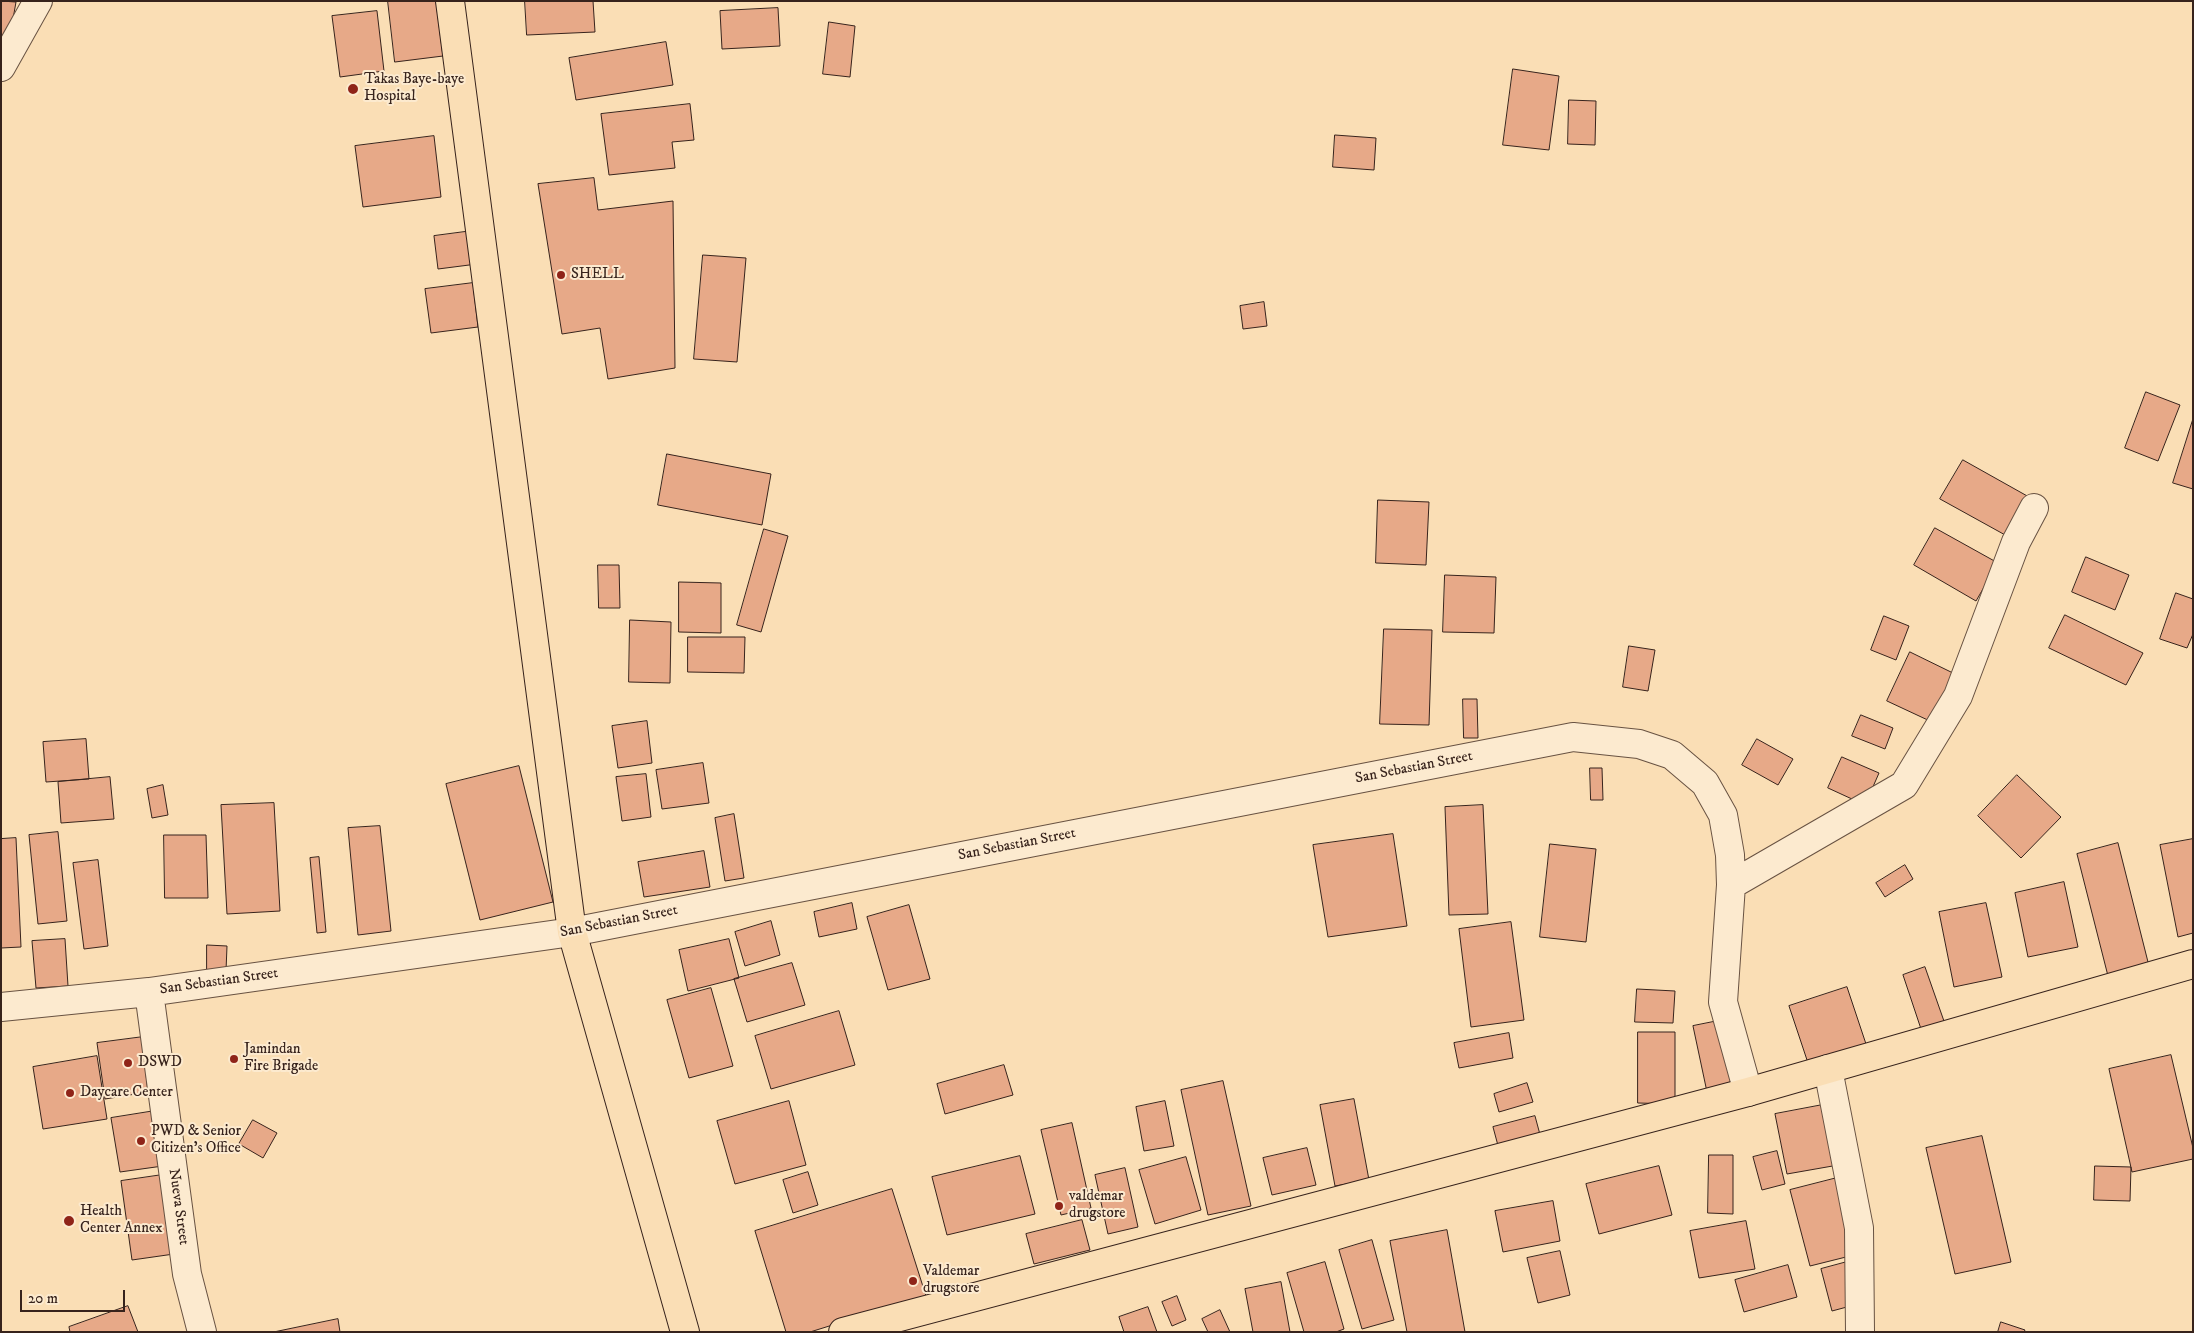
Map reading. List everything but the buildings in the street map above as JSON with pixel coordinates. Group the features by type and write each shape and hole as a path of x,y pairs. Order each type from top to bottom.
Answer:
{"main road":[{"path":"450,1 572,932 685,1332"},
{"path":"843,1332 1748,1092 2193,964"}],"street":[{"path":"1,66 38,1"},
{"path":"1731,885 1904,785 1958,696 2016,542 2034,508"},
{"name":"San Sebastian Street","path":"1,1007 149,992 572,932 1573,737 1639,744 1672,755 1705,783 1723,815 1730,855 1731,885 1723,1002 1748,1092"},
{"name":"Nueva Street","path":"149,992 187,1274 202,1332"},
{"path":"1828,1069 1858,1228 1860,1332"}],"place":[{"name":"Takas Baye-baye Hospital","path":"353,89"},
{"name":"SHELL","path":"561,275"},
{"name":"Jamindan Fire Brigade","path":"234,1059"},
{"name":"DSWD","path":"128,1063"},
{"name":"Daycare Center","path":"70,1093"},
{"name":"PWD & Senior Citizen's Office","path":"141,1141"},
{"name":"valdemar drugstore","path":"1059,1206"},
{"name":"Health Center Annex","path":"69,1221"},
{"name":"Valdemar drugstore","path":"913,1281"}]}
